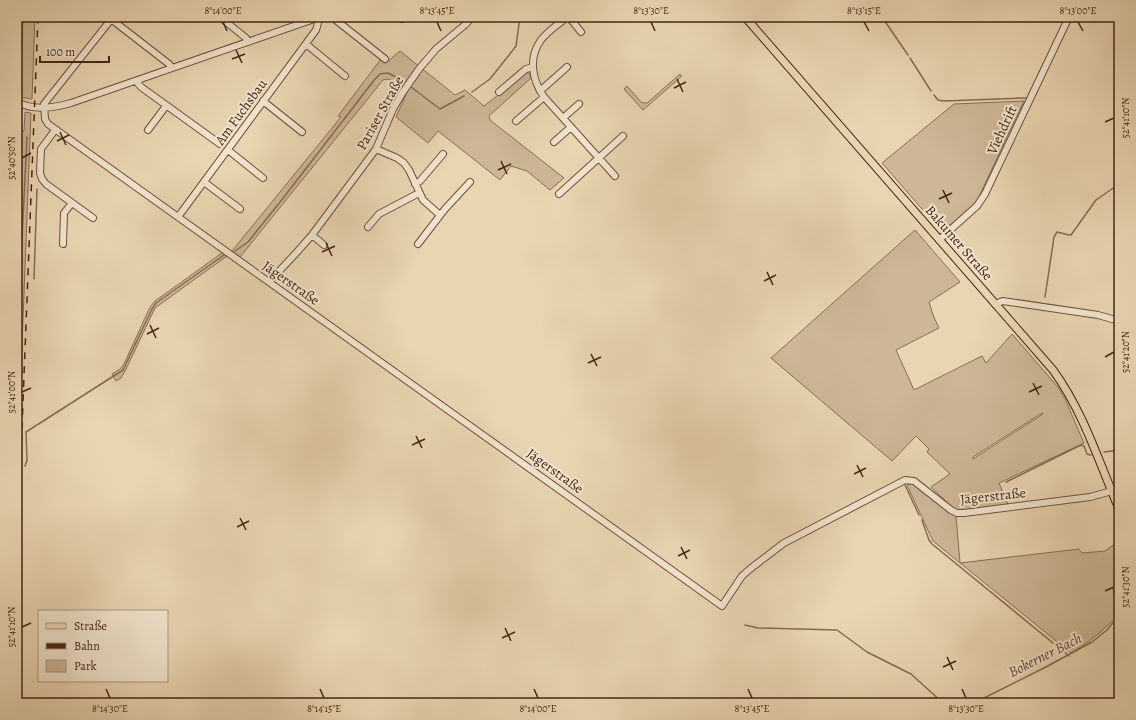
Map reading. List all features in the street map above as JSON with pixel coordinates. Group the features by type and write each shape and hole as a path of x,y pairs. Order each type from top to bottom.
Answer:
{"main road":[{"name":"Bakumer Straße","path":"745,17 1053,370 1077,409 1119,509"}],"street":[{"path":"220,17 246,38 248,42"},
{"path":"332,17 385,59"},
{"name":"Pariser Straße","path":"268,282 312,235 376,149 402,92 436,49 461,29 472,17"},
{"path":"581,32 568,17 541,41 535,54 533,67 534,77 542,94 614,176"},
{"name":"Viehdrift","path":"939,240 977,206 985,194 1069,17"},
{"path":"44,108 44,104 112,18 172,68"},
{"path":"17,102 27,106 44,108 71,103 318,18"},
{"name":"Am Fuchsbau","path":"178,217 316,30 318,18"},
{"path":"306,44 345,76"},
{"path":"499,92 526,69 533,67"},
{"path":"516,121 567,67"},
{"path":"136,81 141,88 220,144"},
{"path":"263,101 302,132"},
{"path":"563,118 579,104"},
{"path":"148,130 166,106"},
{"name":"Jägerstraße","path":"44,108 45,119 55,130 722,606 742,576 784,543 905,480 914,481 951,510 964,514 1090,497 1112,491"},
{"path":"554,142 571,127"},
{"path":"55,130 41,149 40,173 42,179 46,184 93,218"},
{"path":"559,194 598,157 623,136"},
{"path":"376,149 397,158 404,163 409,170 423,200 440,215"},
{"path":"228,150 263,178"},
{"path":"415,184 420,181 443,154"},
{"path":"204,182 240,209"},
{"path":"418,244 440,215 470,182"},
{"path":"368,227 378,214 419,193"},
{"path":"63,244 64,213 72,203"},
{"path":"312,235 324,245"},
{"path":"995,304 1003,301 1098,315 1119,321"}],"green space":[{"path":"23,17 35,17 32,99 20,97"},
{"path":"400,51 455,95 465,90 484,106 528,72 531,78 489,116 490,120 564,178 550,190 527,171 511,166 500,180 438,131 428,143 396,117 407,92 389,79 383,80 240,257 232,251 341,117 338,116 381,59 386,63"},
{"path":"680,74 682,76 643,110 624,89 627,86 641,102 647,103"},
{"path":"1024,101 976,203 942,232 882,163 954,104"},
{"path":"25,112 31,113 17,475 17,211 20,132 24,131"},
{"path":"915,230 960,282 929,302 939,328 896,350 914,390 982,356 986,363 1012,334 1058,387 1065,399 1084,443 999,483 1008,505 963,511 957,510 931,487 950,474 927,452 929,449 916,436 892,461 771,358","holes":["1042,413 1043,414 973,459 973,457"]},
{"path":"222,253 227,256 155,308 125,371 121,378 116,381 112,374 120,369 124,364 150,307 155,301"},
{"path":"911,483 956,516 960,563 933,541 907,485"},
{"path":"1119,541 1120,568 1113,590 1119,614 1084,645 1071,653 960,563 1079,549 1082,553 1105,551"}],"waterway":[{"path":"472,92 490,79 516,46 520,17"},
{"path":"882,17 908,55"},
{"path":"910,58 931,91"},
{"path":"235,251 248,242 380,74 388,73 405,82"},
{"path":"411,87 440,109 464,96"},
{"path":"934,95 938,100 944,101 1026,98"},
{"path":"17,323 27,137"},
{"path":"1045,297 1054,237 1057,232 1071,235 1096,200 1119,184"},
{"path":"34,279 37,189"},
{"path":"25,466 27,460 26,432 123,370 156,303 224,255"},
{"path":"1006,482 1081,445 1084,446 1087,454 1091,455"},
{"path":"1104,452 1119,450"},
{"path":"905,485 919,515"},
{"path":"922,520 929,540 932,544 1069,656"},
{"name":"Bokerner Bach","path":"974,703 1092,642 1107,630 1119,615"},
{"path":"745,625 758,628 837,630 867,652 911,674 943,703"},
{"path":"398,703 400,701 416,703"}],"railway":[{"path":"17,555 38,17"}]}
